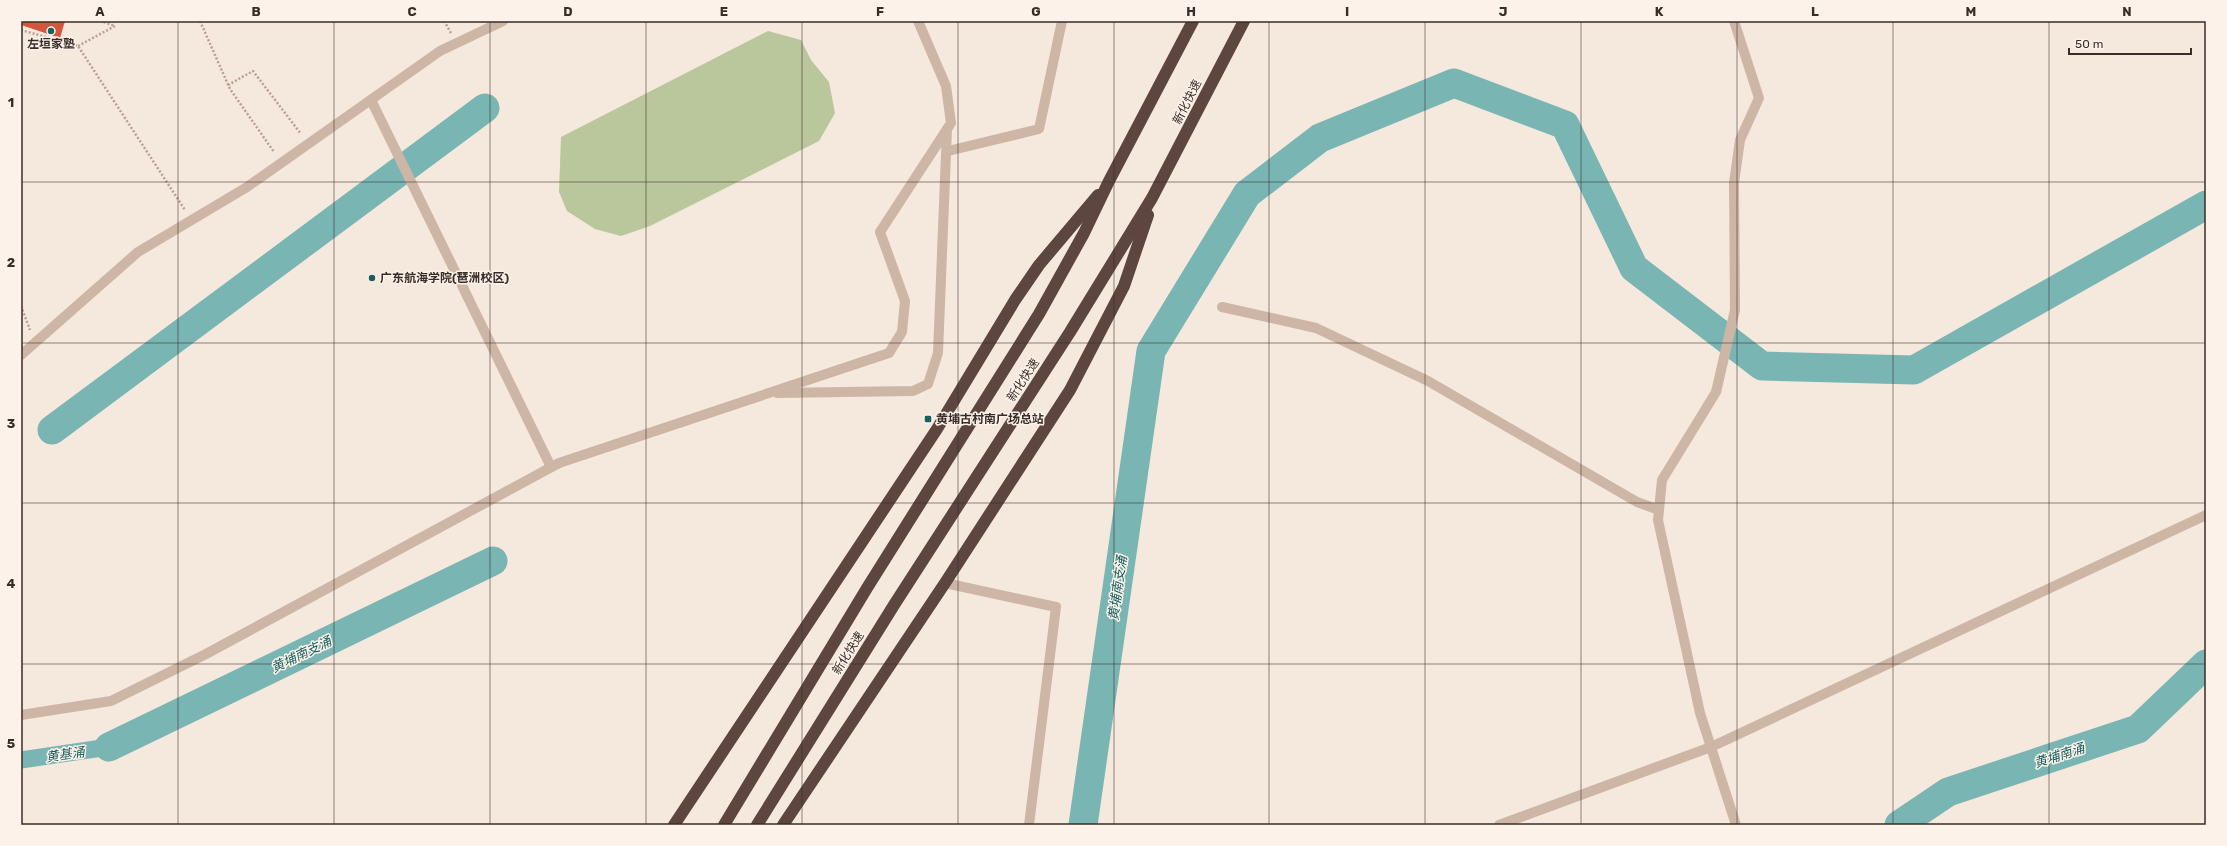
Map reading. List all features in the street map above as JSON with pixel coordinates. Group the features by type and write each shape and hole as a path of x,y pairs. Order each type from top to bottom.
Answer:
{"highway":[{"name":"新化快速","path":"724,825 866,588 1039,314 1084,233 1193,21"},
{"name":"新化快速","path":"757,825 894,605 1070,332 1152,198 1244,21"},
{"path":"674,825 938,429 1015,300 1039,265 1109,182"},
{"path":"783,825 1049,425 1087,358 1126,280 1152,198"}],"street":[{"path":"21,355 138,252 247,187 440,51 503,21"},
{"path":"21,715 111,701 206,654 551,467 889,353 902,332 905,301 880,232 951,123 946,86 918,21"},
{"path":"948,151 1039,129 1062,21"},
{"path":"1734,21 1759,98 1740,140 1734,183 1735,310 1716,392 1662,480 1658,520 1700,713 1736,825"},
{"path":"371,100 551,467"},
{"path":"767,394 913,391 928,384 938,354 948,151 947,130"},
{"path":"1222,307 1316,328 1428,381 1637,502 1659,510"},
{"path":"1499,825 1711,746 2206,515"},
{"path":"945,583 1056,607 1028,825"}],"path":[{"path":"78,46 115,26 101,21"},
{"path":"200,21 228,84 282,163"},
{"path":"21,30 78,46 191,220"},
{"path":"228,84 253,71 309,144"},
{"path":"21,306 34,343"}],"green space":[{"path":"768,31 801,40 811,60 829,82 835,113 819,141 650,226 621,236 595,229 567,211 559,192 561,137"}],"building":[{"name":"左垣家塾","path":"21,21 65,21 60,38 21,25"}],"waterway":[{"path":"1083,825 1151,351 1247,194 1320,138 1454,83 1565,125 1634,268 1762,366 1914,370 2206,205"},
{"path":"52,430 485,108"},
{"name":"黄埔南支涌","path":"109,747 493,561"},
{"name":"黄埔南涌","path":"1899,825 1948,792 2138,729 2206,664"},
{"name":"黄基涌","path":"21,760 109,747"}],"place":[{"name":"左垣家塾","path":"51,31"},
{"name":"广东航海学院(琶洲校区)","path":"372,278"},
{"name":"黄埔古村南广场总站","path":"928,419"}]}
